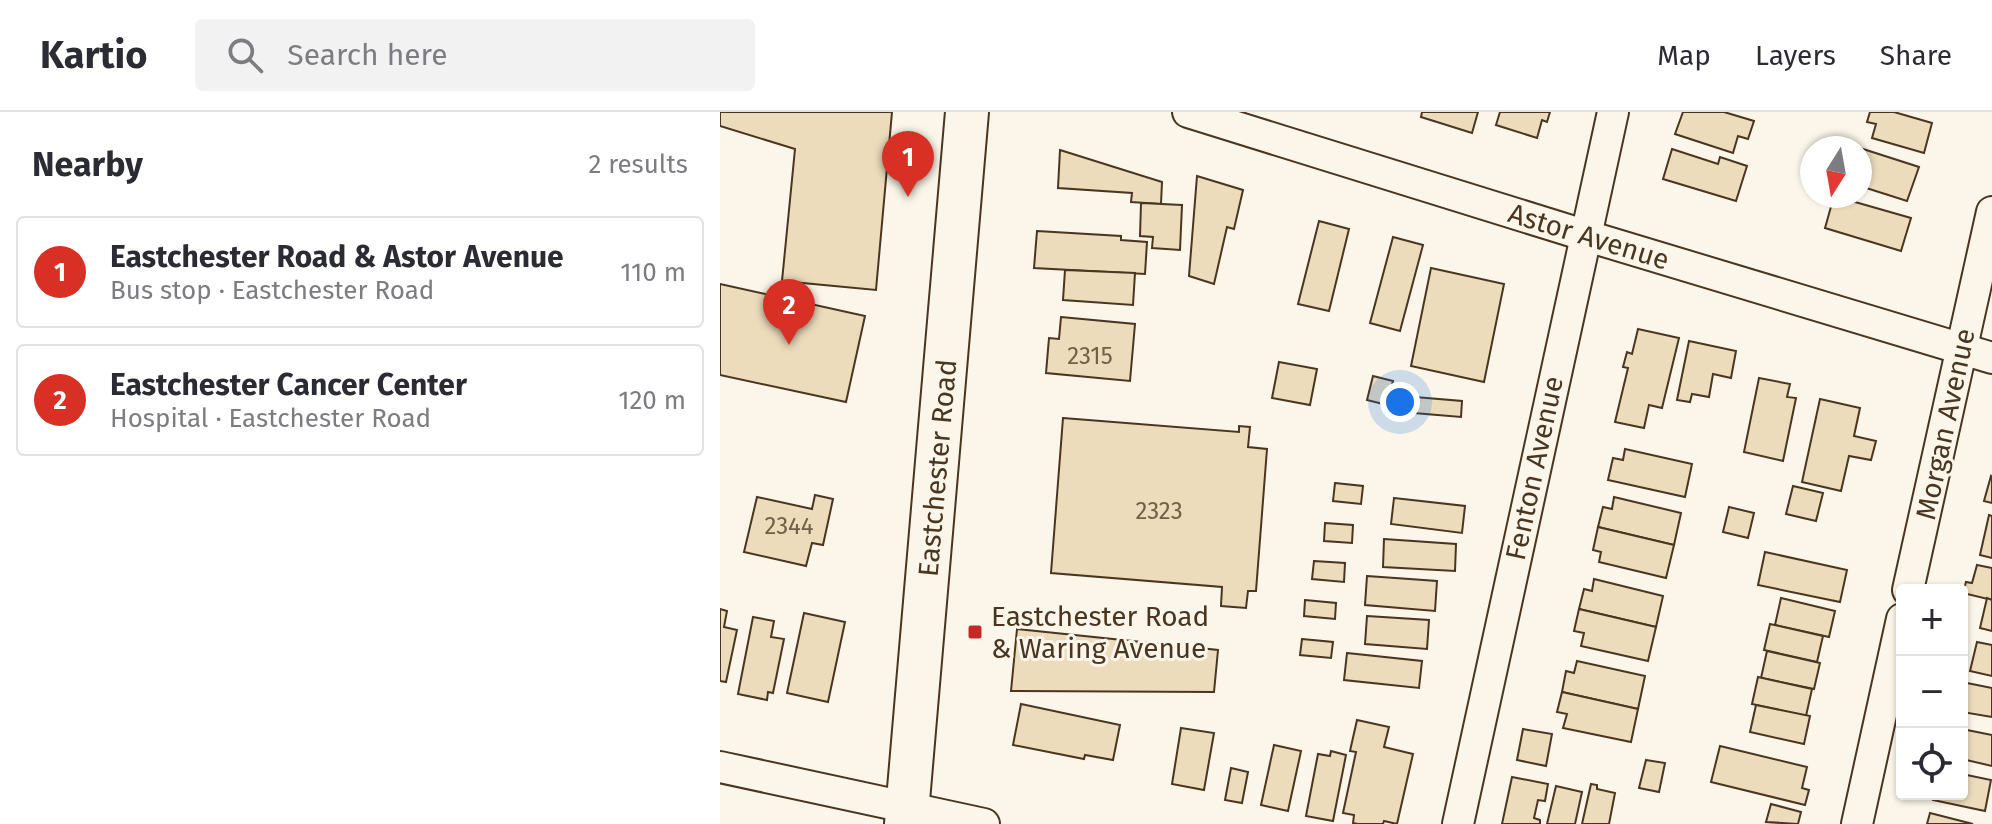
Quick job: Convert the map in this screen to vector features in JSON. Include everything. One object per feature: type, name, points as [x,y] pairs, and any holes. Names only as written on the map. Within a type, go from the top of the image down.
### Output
[{"type":"main road","name":"Eastchester Road","points":[[906,816],[967,112]]},
{"type":"street","name":"Astor Avenue","points":[[1188,112],[1992,358]]},
{"type":"street","name":"Fenton Avenue","points":[[1458,824],[1613,112]]},
{"type":"street","name":"Morgan Avenue","points":[[1909,584],[1992,212]]},
{"type":"street","points":[[1857,824],[1896,646]]},
{"type":"street","points":[[720,767],[906,816],[984,824]]},
{"type":"building","points":[[720,112],[892,112],[876,290],[782,281],[795,149],[720,126]]},
{"type":"building","points":[[1422,112],[1478,112],[1472,133],[1421,117]]},
{"type":"building","points":[[1500,112],[1550,112],[1547,122],[1542,120],[1537,138],[1496,125]]},
{"type":"building","points":[[1683,112],[1724,112],[1754,121],[1748,139],[1738,136],[1733,153],[1675,134]]},
{"type":"building","points":[[1870,112],[1894,112],[1932,123],[1924,153],[1872,138],[1876,124],[1867,122]]},
{"type":"building","points":[[1672,149],[1718,164],[1720,157],[1747,166],[1736,201],[1663,179]]},
{"type":"building","points":[[1060,150],[1162,182],[1161,204],[1131,202],[1132,193],[1058,188]]},
{"type":"building","points":[[1872,152],[1919,167],[1907,201],[1872,190]]},
{"type":"building","points":[[1197,176],[1243,190],[1234,229],[1227,227],[1214,284],[1189,276]]},
{"type":"building","points":[[1141,203],[1182,205],[1180,250],[1152,248],[1153,237],[1140,236]]},
{"type":"building","points":[[1872,207],[1911,218],[1901,251],[1825,228],[1831,208]]},
{"type":"building","points":[[1319,221],[1349,229],[1329,311],[1298,304]]},
{"type":"building","points":[[1037,231],[1121,236],[1121,240],[1147,242],[1145,274],[1034,268]]},
{"type":"building","points":[[1393,237],[1423,245],[1400,331],[1370,323]]},
{"type":"building","points":[[1431,268],[1504,284],[1484,382],[1411,366]]},
{"type":"building","points":[[1065,270],[1135,273],[1133,305],[1063,300]]},
{"type":"building","points":[[720,284],[865,316],[846,402],[720,375]]},
{"type":"building","points":[[1061,317],[1135,324],[1130,381],[1046,373],[1049,338],[1059,339]]},
{"type":"building","points":[[1638,329],[1679,338],[1662,408],[1649,405],[1644,428],[1615,422],[1628,368],[1623,367],[1627,352],[1632,354]]},
{"type":"building","points":[[1689,341],[1736,351],[1731,378],[1713,374],[1709,397],[1692,394],[1690,402],[1677,400]]},
{"type":"building","points":[[1279,362],[1317,369],[1310,405],[1272,398]]},
{"type":"building","points":[[1373,376],[1393,381],[1387,405],[1367,400]]},
{"type":"building","points":[[1759,378],[1790,384],[1787,397],[1796,398],[1783,461],[1744,452]]},
{"type":"building","points":[[1403,396],[1462,401],[1461,417],[1402,412]]},
{"type":"building","points":[[1820,399],[1860,408],[1854,436],[1876,441],[1871,460],[1849,456],[1841,491],[1802,482]]},
{"type":"building","points":[[1063,418],[1239,432],[1239,426],[1250,427],[1248,447],[1267,449],[1256,591],[1248,591],[1246,608],[1221,606],[1222,587],[1051,573]]},
{"type":"building","points":[[1625,449],[1692,464],[1685,497],[1608,480],[1613,458],[1623,460]]},
{"type":"building","points":[[1992,477],[1992,503],[1984,501]]},
{"type":"building","points":[[1335,483],[1363,486],[1361,504],[1333,501]]},
{"type":"building","points":[[1793,486],[1823,493],[1816,521],[1786,514]]},
{"type":"building","points":[[815,495],[833,499],[823,545],[812,543],[806,566],[744,552],[757,497],[812,509]]},
{"type":"building","points":[[1614,497],[1681,513],[1674,545],[1598,527],[1603,507],[1612,509]]},
{"type":"building","points":[[1394,498],[1465,506],[1462,533],[1391,524]]},
{"type":"building","points":[[1729,507],[1754,513],[1748,538],[1723,532]]},
{"type":"building","points":[[1989,515],[1992,516],[1992,558],[1980,555]]},
{"type":"building","points":[[1325,523],[1353,525],[1352,543],[1324,541]]},
{"type":"building","points":[[1598,527],[1674,545],[1666,578],[1599,562],[1601,552],[1593,550]]},
{"type":"building","points":[[1384,539],[1456,544],[1455,571],[1383,567]]},
{"type":"building","points":[[1765,552],[1847,570],[1840,602],[1758,585]]},
{"type":"building","points":[[1314,561],[1345,563],[1344,582],[1312,579]]},
{"type":"building","points":[[1977,565],[1992,568],[1992,600],[1968,594],[1966,582],[1972,583]]},
{"type":"building","points":[[1367,576],[1437,581],[1435,611],[1365,605]]},
{"type":"building","points":[[1594,579],[1663,596],[1656,627],[1579,609],[1584,589],[1592,591]]},
{"type":"building","points":[[1781,598],[1835,611],[1829,637],[1775,625]]},
{"type":"building","points":[[1987,598],[1992,600],[1992,631],[1980,628]]},
{"type":"building","points":[[1305,600],[1336,603],[1335,619],[1304,616]]},
{"type":"building","points":[[720,609],[727,611],[724,627],[737,630],[726,682],[720,681]]},
{"type":"building","points":[[1579,609],[1656,627],[1648,661],[1581,646],[1584,633],[1574,631]]},
{"type":"building","points":[[804,613],[845,622],[828,702],[787,693]]},
{"type":"building","points":[[1367,616],[1429,620],[1427,649],[1365,644]]},
{"type":"building","points":[[753,617],[774,621],[771,637],[784,639],[773,693],[768,692],[767,700],[738,694]]},
{"type":"building","points":[[1770,624],[1823,636],[1817,662],[1764,650]]},
{"type":"building","points":[[1017,629],[1218,650],[1214,692],[1011,691]]},
{"type":"building","points":[[1302,639],[1333,642],[1331,658],[1300,655]]},
{"type":"building","points":[[1977,642],[1992,645],[1992,676],[1970,671]]},
{"type":"building","points":[[1767,651],[1820,663],[1814,689],[1761,678]]},
{"type":"building","points":[[1347,653],[1422,661],[1419,688],[1344,680]]},
{"type":"building","points":[[1577,661],[1645,676],[1638,709],[1562,692],[1566,671],[1574,673]]},
{"type":"building","points":[[1758,677],[1812,689],[1806,716],[1752,704]]},
{"type":"building","points":[[1968,683],[1992,688],[1992,717],[1968,713]]},
{"type":"building","points":[[1562,692],[1638,709],[1631,742],[1563,728],[1567,714],[1557,712]]},
{"type":"building","points":[[1021,704],[1120,725],[1113,760],[1085,755],[1084,759],[1013,745]]},
{"type":"building","points":[[1756,705],[1810,716],[1804,744],[1750,732]]},
{"type":"building","points":[[1357,720],[1389,727],[1384,747],[1413,754],[1397,824],[1384,821],[1383,824],[1353,823],[1354,815],[1343,813],[1356,752],[1350,751]]},
{"type":"building","points":[[1181,728],[1214,733],[1204,790],[1172,784]]},
{"type":"building","points":[[1523,729],[1552,734],[1546,766],[1517,760]]},
{"type":"building","points":[[1968,730],[1992,735],[1992,766],[1968,760]]},
{"type":"building","points":[[1274,745],[1301,751],[1288,811],[1261,805]]},
{"type":"building","points":[[1720,746],[1807,767],[1802,788],[1809,790],[1805,805],[1711,782]]},
{"type":"building","points":[[1331,751],[1346,755],[1333,821],[1306,816],[1318,754],[1330,756]]},
{"type":"building","points":[[1646,760],[1665,763],[1659,792],[1639,788]]},
{"type":"building","points":[[1231,768],[1248,772],[1242,803],[1225,800]]},
{"type":"building","points":[[1968,775],[1991,780],[1985,811],[1933,800],[1968,800]]},
{"type":"building","points":[[1512,777],[1548,784],[1545,801],[1538,800],[1534,818],[1540,820],[1540,824],[1502,824]]},
{"type":"building","points":[[1591,784],[1597,785],[1597,789],[1615,793],[1609,824],[1582,824]]},
{"type":"building","points":[[1556,786],[1582,792],[1575,824],[1547,824]]},
{"type":"building","points":[[1771,804],[1801,812],[1798,824],[1766,822]]},
{"type":"building","points":[[1930,813],[1973,824],[1927,824]]},
{"type":"place","name":"Eastchester Road & Astor Avenue","points":[[908,197]]},
{"type":"place","name":"Eastchester Cancer Center","points":[[789,345]]},
{"type":"place","name":"Eastchester Road & Waring Avenue","points":[[975,632]]}]
